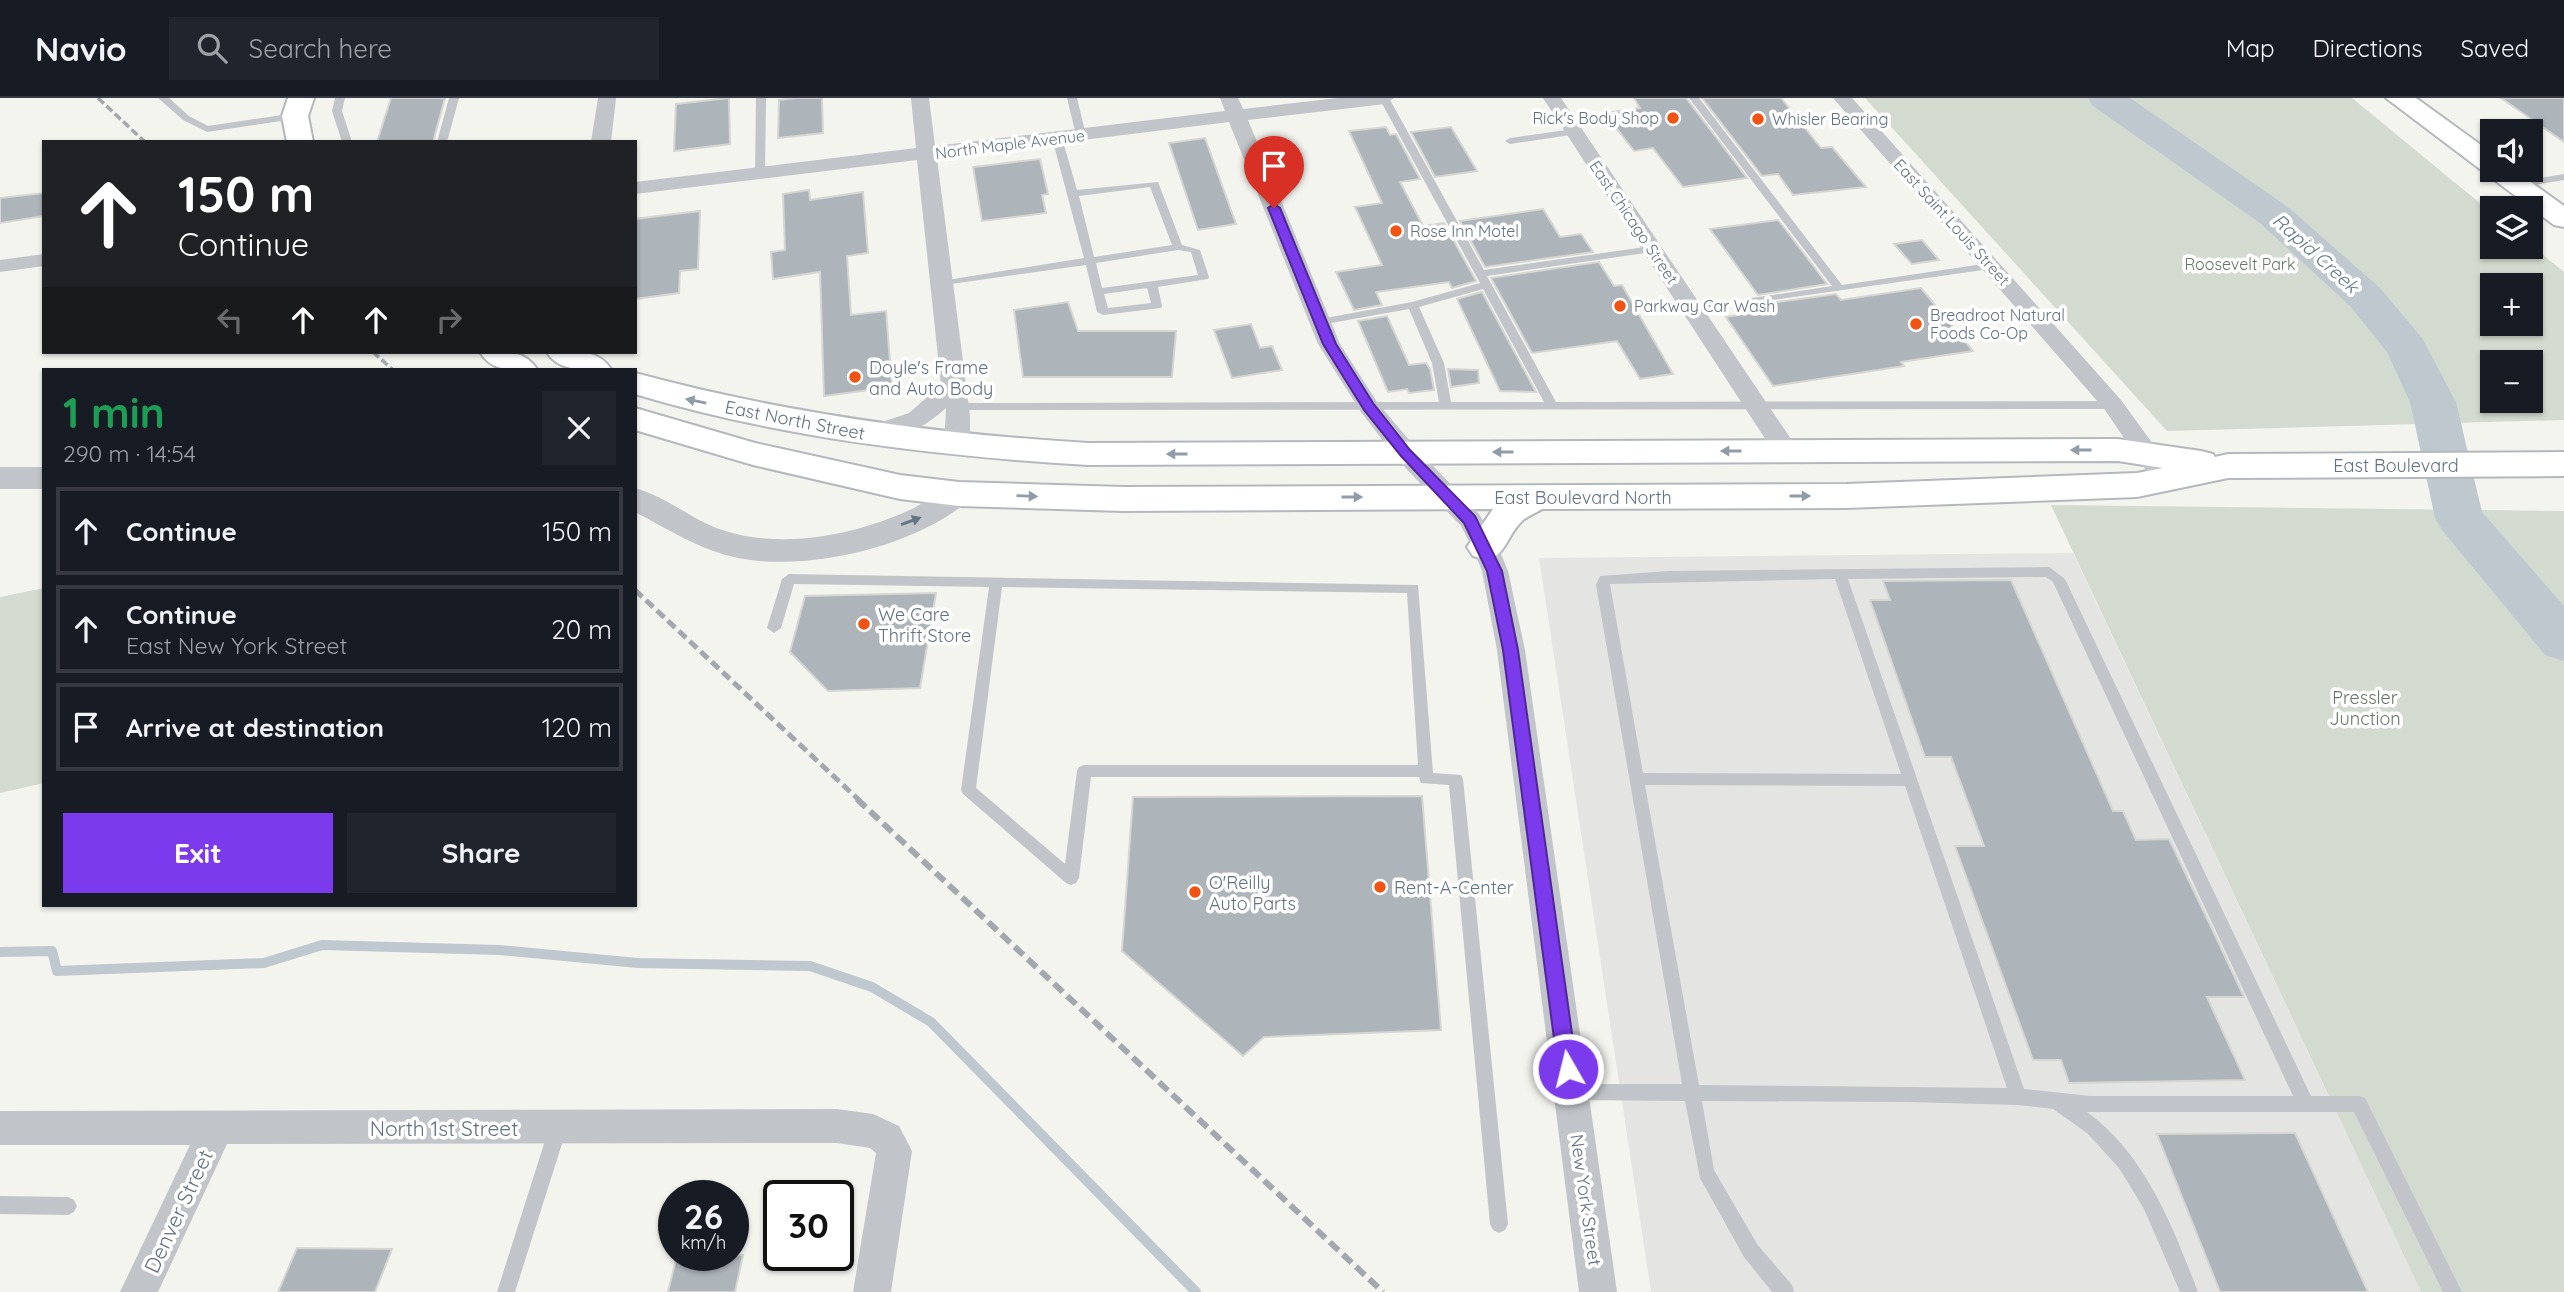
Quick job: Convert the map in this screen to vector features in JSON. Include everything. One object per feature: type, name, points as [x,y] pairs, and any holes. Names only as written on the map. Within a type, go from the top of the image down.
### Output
[{"type":"main road","points":[[2399,98],[2480,157]]},
{"type":"main road","points":[[2514,182],[2564,219]]},
{"type":"main road","points":[[498,354],[519,368]]},
{"type":"main road","points":[[566,354],[593,368]]},
{"type":"main road","name":"East North Street","points":[[637,384],[683,398],[872,434],[956,446]]},
{"type":"main road","points":[[639,420],[902,460],[933,457],[956,446],[1088,454],[2118,450],[2157,466]]},
{"type":"main road","points":[[639,420],[754,454],[900,487],[928,470],[953,468],[1192,479],[1319,453]]},
{"type":"main road","points":[[1450,498],[1464,481],[1477,476],[1769,475],[1924,450]]},
{"type":"main road","points":[[1215,498],[1321,474],[1388,474],[1400,471],[1405,463],[1406,453]]},
{"type":"main road","name":"East Boulevard","points":[[2157,466],[2564,464]]},
{"type":"main road","name":"East Boulevard North","points":[[900,487],[959,494],[1123,499],[1917,493],[2137,485],[2157,466]]},
{"type":"main road","points":[[1485,547],[1510,512],[1536,497]]},
{"type":"street","points":[[601,140],[607,98]]},
{"type":"street","points":[[920,98],[960,428],[956,446]]},
{"type":"street","name":"North Maple Avenue","points":[[637,188],[1081,135],[1233,107],[1385,98]]},
{"type":"street","name":"East Chicago Street","points":[[1552,98],[1786,451]]},
{"type":"street","name":"East Saint Louis Street","points":[[1842,98],[2113,405],[2157,466]]},
{"type":"street","name":"New York Street","points":[[1233,107],[1329,344],[1369,407],[1406,453],[1470,520],[1495,571],[1510,650],[1598,1292]]},
{"type":"street","points":[[0,266],[42,260]]},
{"type":"street","points":[[872,434],[918,420],[956,397]]},
{"type":"street","points":[[0,478],[42,478]]},
{"type":"street","points":[[859,539],[900,487]]},
{"type":"street","points":[[637,500],[696,532],[739,545],[797,549],[859,539],[920,517],[959,494]]},
{"type":"street","name":"North 1st Street","points":[[3,1133],[216,1129],[837,1126],[873,1131],[887,1138],[894,1152],[872,1292]]},
{"type":"street","name":"Denver Street","points":[[139,1292],[216,1129]]},
{"type":"lane","points":[[163,98],[201,128],[299,119]]},
{"type":"lane","points":[[340,98],[337,111],[347,140]]},
{"type":"lane","points":[[443,140],[454,98]]},
{"type":"lane","points":[[760,174],[761,98]]},
{"type":"lane","points":[[1072,98],[1081,135]]},
{"type":"lane","points":[[1385,98],[1553,407]]},
{"type":"lane","points":[[1694,98],[1839,288]]},
{"type":"lane","points":[[1510,141],[1574,132]]},
{"type":"lane","points":[[1057,138],[1103,312],[1157,306],[1152,285]]},
{"type":"lane","points":[[2543,177],[2564,177]]},
{"type":"lane","points":[[1073,194],[1154,184],[1178,247]]},
{"type":"lane","points":[[941,284],[1178,247],[1195,250],[1204,277],[1098,292]]},
{"type":"lane","points":[[1480,274],[1652,249]]},
{"type":"lane","points":[[1693,310],[1990,266]]},
{"type":"lane","points":[[1320,322],[1413,305],[1486,285]]},
{"type":"lane","points":[[1413,305],[1438,363],[1446,407]]},
{"type":"lane","points":[[956,397],[1369,407],[2113,405]]},
{"type":"lane","points":[[1785,1292],[1765,1272],[1706,1172],[1602,585],[1605,579],[2038,570],[2049,572],[2058,579],[2306,1104]]},
{"type":"lane","points":[[1840,574],[2018,1097]]},
{"type":"lane","points":[[774,628],[789,579],[1413,588],[1426,779],[1456,779],[1499,1224]]},
{"type":"lane","points":[[996,582],[968,790],[1071,878],[1084,771],[1425,771]]},
{"type":"lane","points":[[1637,779],[1910,780]]},
{"type":"lane","points":[[1571,1092],[2018,1097],[2090,1104],[2359,1104],[2453,1292]]},
{"type":"lane","points":[[2057,1101],[2094,1128],[2136,1176],[2170,1242],[2189,1292]]},
{"type":"lane","points":[[506,1292],[558,1128]]},
{"type":"lane","points":[[0,1205],[68,1206]]},
{"type":"shaded area","points":[[2073,553],[2421,1292],[1651,1292],[1539,558]]},
{"type":"green space","name":"Roosevelt Park","points":[[1865,98],[2352,98],[2480,203],[2480,259],[2543,259],[2543,255],[2564,272],[2564,420],[2167,431]]},
{"type":"green space","name":"Pressler Junction","points":[[2051,505],[2564,511],[2564,1292],[2421,1292]]},
{"type":"green space","points":[[42,588],[42,783],[0,793],[0,597]]},
{"type":"building","points":[[391,98],[445,98],[434,140],[378,140]]},
{"type":"building","points":[[729,98],[730,144],[674,151],[676,104]]},
{"type":"building","points":[[822,98],[823,133],[778,138],[779,100]]},
{"type":"building","points":[[1634,98],[1686,98],[1747,178],[1683,187],[1653,148],[1634,151],[1605,113],[1640,108]]},
{"type":"building","points":[[1702,98],[1781,98],[1821,148],[1832,147],[1866,187],[1793,195],[1778,174],[1762,176]]},
{"type":"building","points":[[2501,98],[2564,98],[2564,142],[2543,127],[2543,119],[2531,119]]},
{"type":"building","points":[[1386,127],[1390,135],[1396,134],[1420,179],[1400,182],[1423,226],[1444,223],[1476,281],[1452,288],[1449,282],[1376,292],[1382,305],[1354,310],[1336,272],[1382,265],[1355,207],[1382,203],[1349,131]]},
{"type":"building","points":[[1451,127],[1477,171],[1435,177],[1411,132]]},
{"type":"building","points":[[1205,138],[1236,224],[1198,230],[1169,143]]},
{"type":"building","points":[[1040,159],[1048,194],[1042,195],[1046,213],[982,221],[973,167]]},
{"type":"building","points":[[809,190],[810,200],[863,192],[868,253],[847,256],[851,315],[886,311],[892,387],[824,396],[820,272],[773,279],[771,252],[785,250],[783,194]]},
{"type":"building","points":[[42,193],[42,216],[0,223],[0,198]]},
{"type":"building","points":[[1543,209],[1560,237],[1581,234],[1593,252],[1485,267],[1460,221]]},
{"type":"building","points":[[700,211],[698,269],[680,271],[679,293],[637,299],[637,219]]},
{"type":"building","points":[[1778,220],[1827,284],[1758,295],[1710,229]]},
{"type":"building","points":[[1922,240],[1939,260],[1912,264],[1894,244]]},
{"type":"building","points":[[1599,262],[1614,286],[1622,285],[1673,374],[1640,379],[1617,341],[1532,353],[1491,278]]},
{"type":"building","points":[[1921,288],[1973,351],[1901,362],[1904,366],[1773,386],[1726,317],[1769,310],[1764,304],[1836,294],[1841,300]]},
{"type":"building","points":[[1482,292],[1536,392],[1500,391],[1457,299]]},
{"type":"building","points":[[1068,302],[1078,331],[1176,331],[1172,377],[1023,377],[1014,310]]},
{"type":"building","points":[[1387,316],[1409,365],[1426,363],[1430,369],[1434,390],[1409,393],[1407,389],[1388,392],[1358,321]]},
{"type":"building","points":[[1251,324],[1260,348],[1272,346],[1282,370],[1232,378],[1214,330]]},
{"type":"building","points":[[1448,369],[1478,370],[1479,383],[1451,387]]},
{"type":"building","points":[[2011,580],[2113,811],[2123,811],[2136,840],[2169,839],[2244,997],[2207,997],[2245,1080],[2069,1083],[2061,1060],[2033,1060],[1955,846],[1984,846],[1951,757],[1925,757],[1870,600],[1890,600],[1883,581]]},
{"type":"building","name":"We Care Thrift Store","points":[[936,593],[920,688],[828,691],[790,652],[805,596]]},
{"type":"building","points":[[1422,796],[1441,1030],[1264,1037],[1243,1056],[1122,951],[1133,797]]},
{"type":"building","points":[[2295,1133],[2368,1292],[2220,1292],[2157,1134]]},
{"type":"building","points":[[297,1248],[392,1249],[375,1292],[278,1292]]},
{"type":"building","points":[[673,1271],[740,1271],[735,1292],[668,1292]]},
{"type":"waterway","name":"Rapid Creek","points":[[2106,98],[2274,215],[2365,297],[2407,348],[2433,402],[2459,518],[2564,641]]},
{"type":"waterway","points":[[0,952],[52,951],[57,971],[264,963],[322,945],[500,950],[638,963],[810,966],[872,987],[931,1022],[1196,1292]]},
{"type":"railway","points":[[98,98],[143,140]]},
{"type":"railway","points":[[375,354],[391,368]]},
{"type":"railway","points":[[637,592],[859,800]]},
{"type":"railway","points":[[857,799],[1383,1292]]},
{"type":"place","name":"Rick's Body Shop","points":[[1673,118]]},
{"type":"place","name":"Whisler Bearing","points":[[1758,119]]},
{"type":"place","name":"Rose Inn Motel","points":[[1396,231]]},
{"type":"place","name":"Parkway Car Wash","points":[[1620,306]]},
{"type":"place","name":"Breadroot Natural Foods Co-Op","points":[[1916,324]]},
{"type":"place","name":"Doyle's Frame and Auto Body","points":[[855,377]]},
{"type":"place","name":"We Care Thrift Store","points":[[864,624]]},
{"type":"place","name":"Rent-A-Center","points":[[1380,887]]},
{"type":"place","name":"O'Reilly Auto Parts","points":[[1195,892]]},
{"type":"route","points":[[1274,208],[1329,344],[1369,407],[1406,453],[1470,520],[1495,571],[1510,650],[1568,1069]]}]
